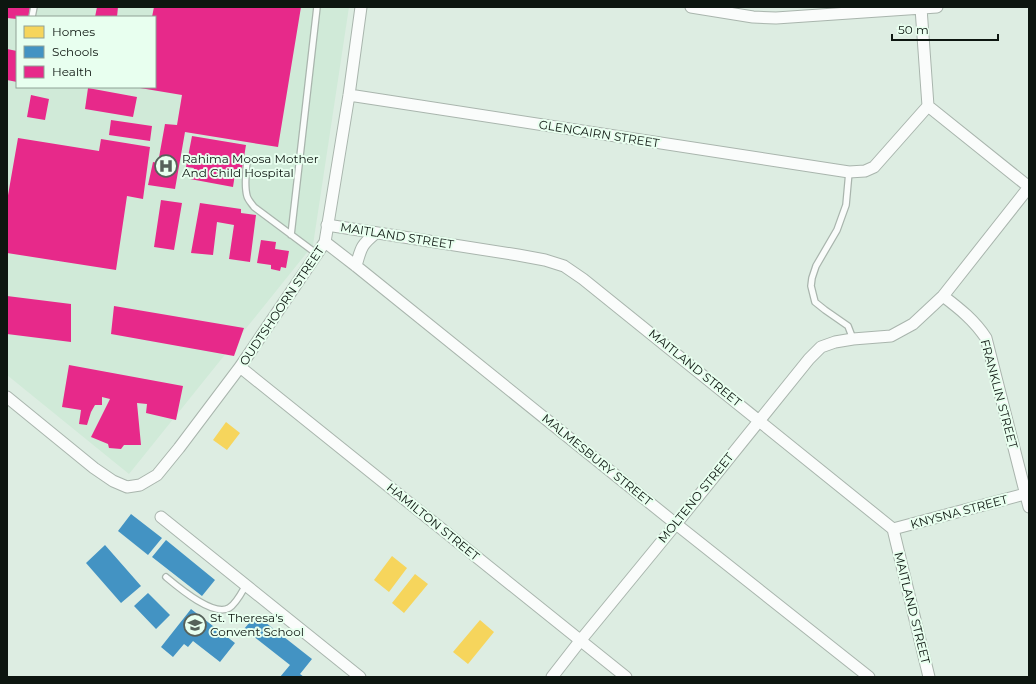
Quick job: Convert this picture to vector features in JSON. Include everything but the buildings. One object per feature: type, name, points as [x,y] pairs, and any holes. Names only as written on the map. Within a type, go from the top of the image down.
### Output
[{"type":"street","name":"OUDTSHOORN STREET","points":[[7,397],[94,468],[113,481],[127,486],[140,485],[157,475],[240,367],[325,242],[349,95],[361,7]]},
{"type":"street","points":[[691,7],[753,12],[776,18],[937,7]]},
{"type":"street","points":[[921,8],[928,106],[1029,187]]},
{"type":"street","name":"GLENCAIRN STREET","points":[[349,95],[849,172],[865,171],[874,167],[928,106]]},
{"type":"street","name":"MOLTENO STREET","points":[[552,677],[809,359],[821,347],[835,342],[892,336],[913,324],[943,296],[1029,187]]},
{"type":"street","name":"MAITLAND STREET","points":[[327,225],[518,254],[564,266],[583,279],[893,529],[929,677]]},
{"type":"street","points":[[356,266],[363,245],[376,232]]},
{"type":"street","name":"MALMESBURY STREET","points":[[325,242],[869,677]]},
{"type":"street","name":"FRANKLIN STREET","points":[[943,296],[965,313],[978,326],[986,338],[1029,507]]},
{"type":"street","name":"HAMILTON STREET","points":[[240,367],[626,677]]},
{"type":"street","name":"KNYSNA STREET","points":[[893,529],[1026,494]]},
{"type":"street","points":[[161,517],[360,677]]},
{"type":"lane","points":[[291,235],[317,7]]},
{"type":"lane","points":[[247,161],[247,197],[254,207],[317,254]]},
{"type":"lane","points":[[849,172],[846,205],[837,230],[816,266],[811,286],[815,302],[848,326],[853,339]]},
{"type":"lane","points":[[166,577],[201,603],[223,610],[230,608],[246,586]]},
{"type":"shaded area","name":"Rahima Moosa Mother And Child Hospital","points":[[7,7],[349,7],[313,245],[129,474],[7,375]]},
{"type":"place","name":"Rahima Moosa Mother And Child Hospital","points":[[166,166]]},
{"type":"place","name":"St. Theresa's Convent School","points":[[195,625]]}]
